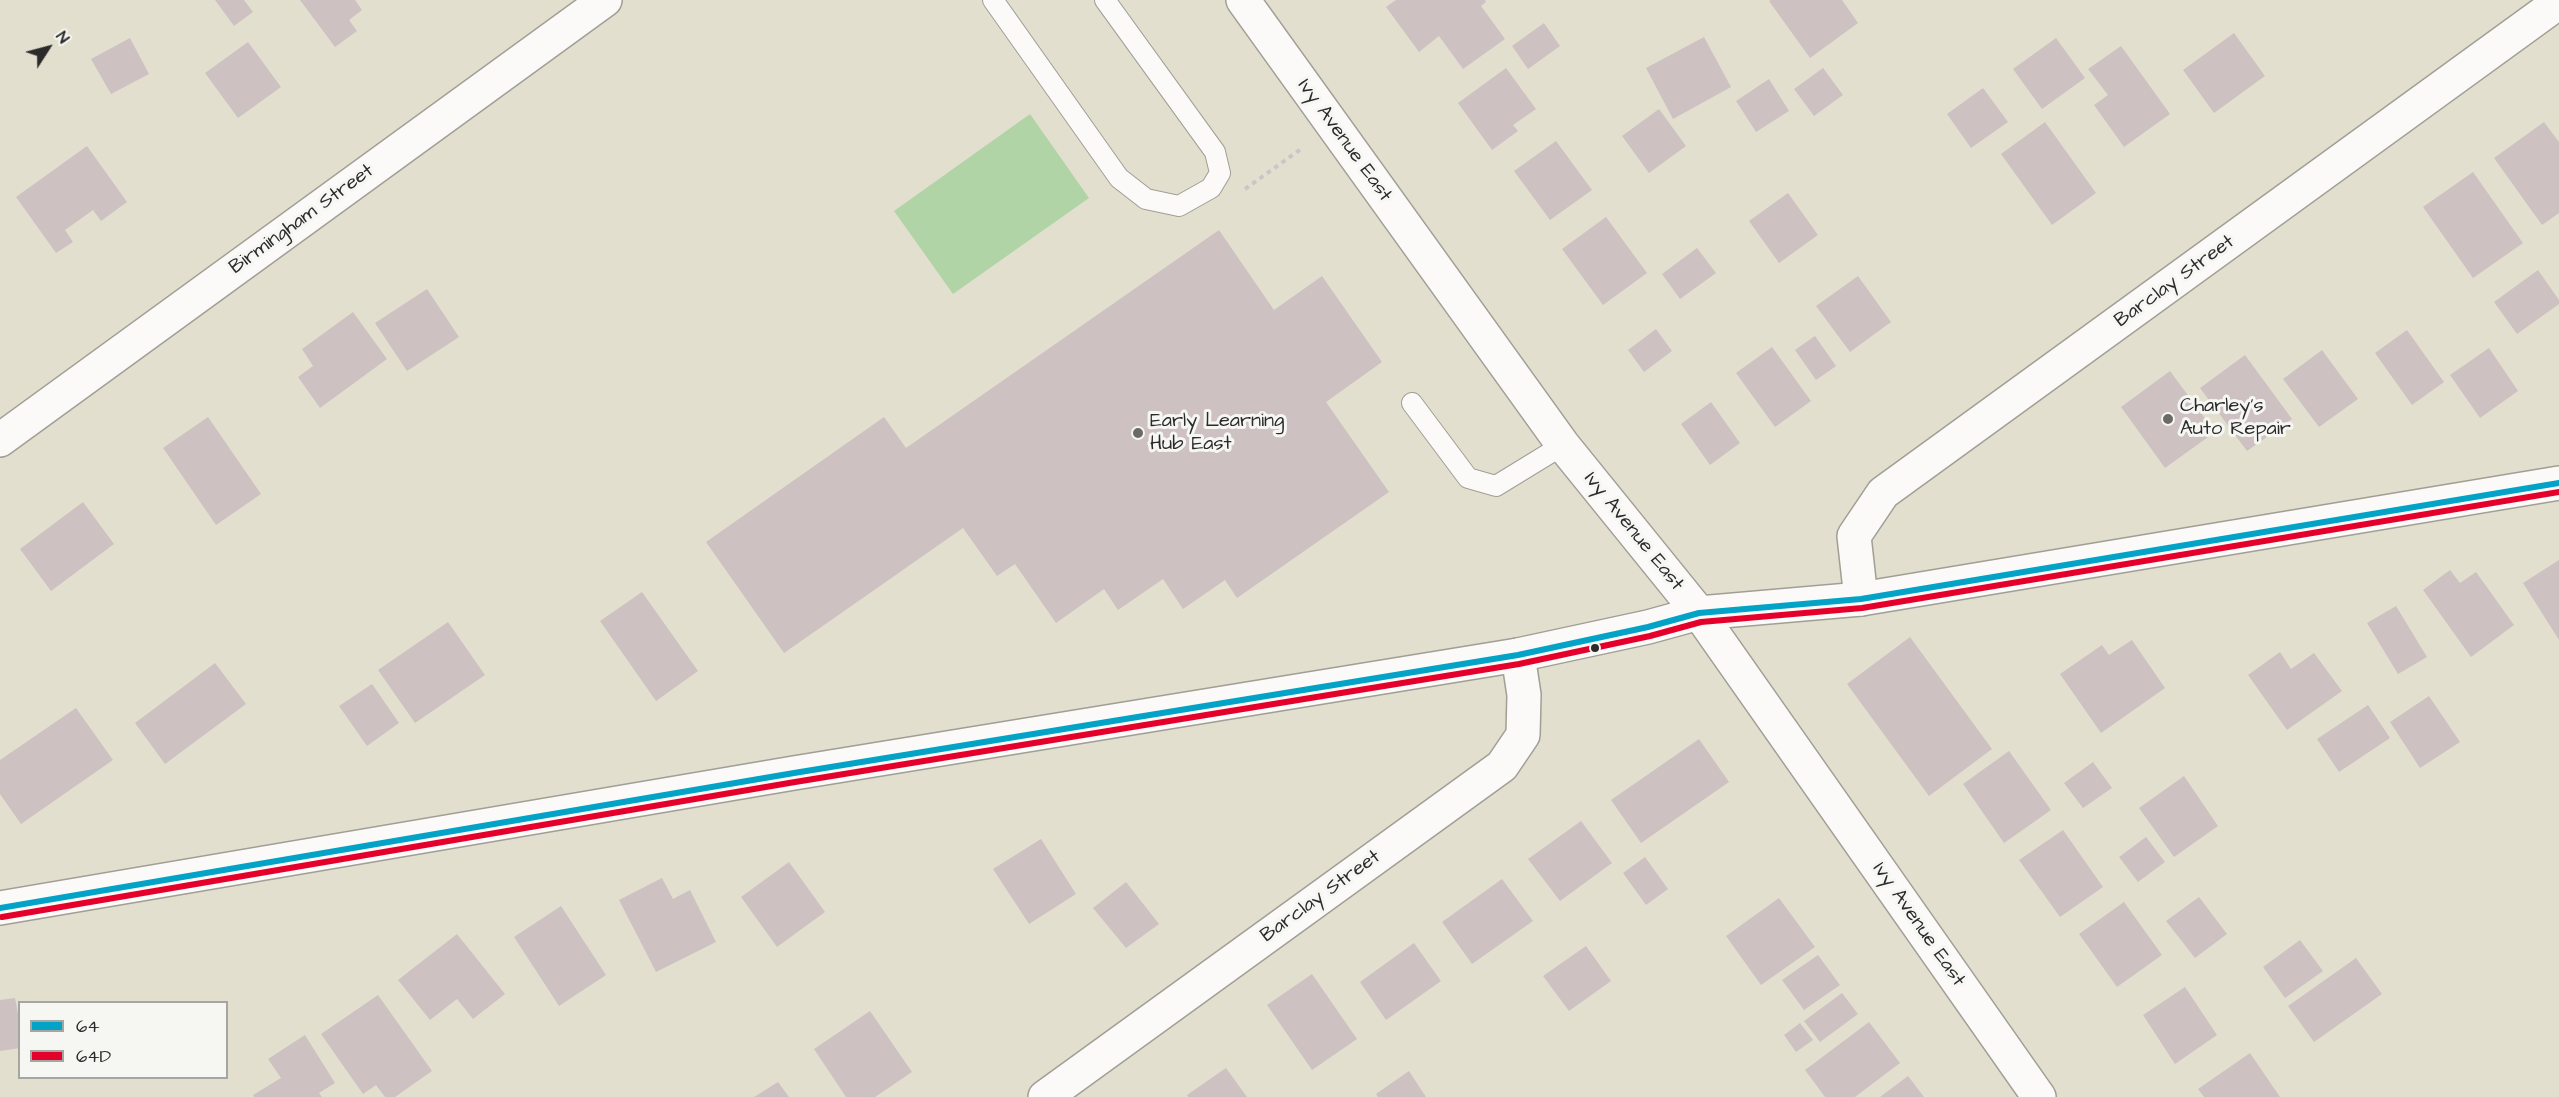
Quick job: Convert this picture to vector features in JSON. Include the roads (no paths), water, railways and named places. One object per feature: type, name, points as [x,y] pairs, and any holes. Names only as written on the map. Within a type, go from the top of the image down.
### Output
[{"type":"street","name":"Birmingham Street","points":[[0,440],[605,0]]},
{"type":"street","name":"Ivy Avenue East","points":[[1243,0],[1563,445],[1699,614],[2039,1097]]},
{"type":"street","name":"Barclay Street","points":[[1861,599],[1854,536],[1883,493],[2559,2]]},
{"type":"street","points":[[0,908],[817,770],[1518,655],[1699,614],[1861,599],[2559,483]]},
{"type":"street","name":"Barclay Street","points":[[1045,1097],[1503,765],[1523,735],[1524,697],[1518,655]]},
{"type":"lane","points":[[993,0],[1119,178],[1146,199],[1179,206],[1211,188],[1220,172],[1215,153],[1105,0]]},
{"type":"lane","points":[[1412,403],[1468,478],[1496,486],[1563,445]]},
{"type":"place","name":"Charley's Auto Repair","points":[[2168,419]]},
{"type":"place","name":"Early Learning Hub East","points":[[1138,433]]}]
